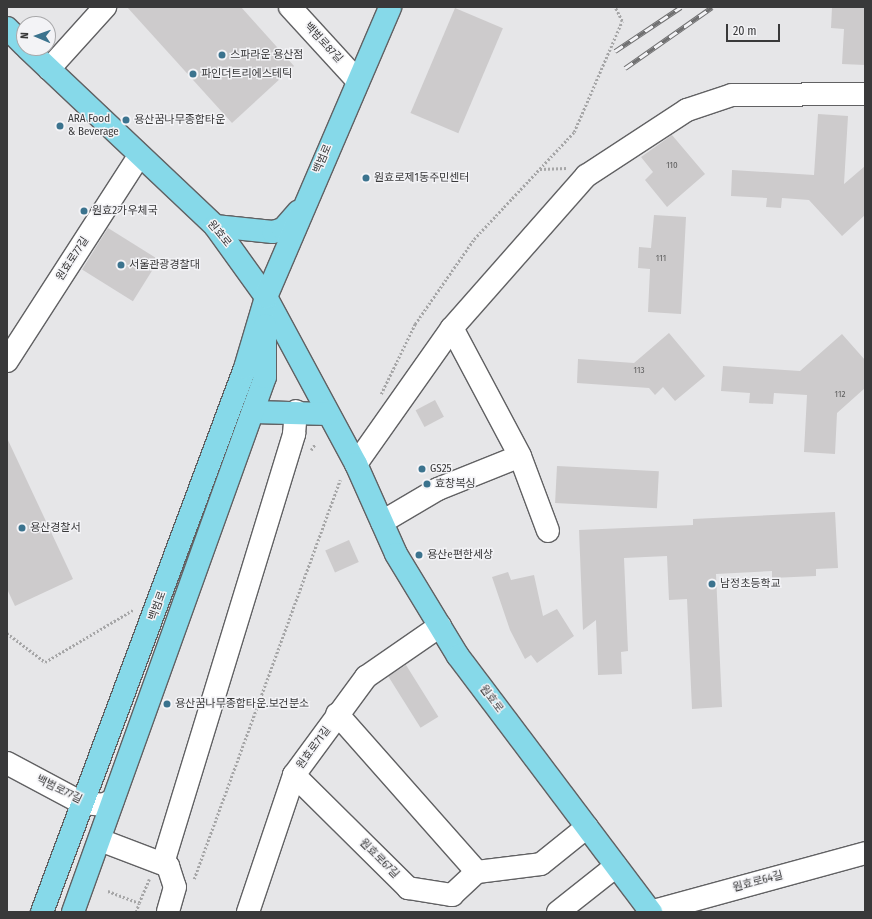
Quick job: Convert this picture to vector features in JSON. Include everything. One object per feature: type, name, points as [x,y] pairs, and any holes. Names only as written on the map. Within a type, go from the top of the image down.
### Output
[{"type":"main road","points":[[387,11],[400,7]]},
{"type":"main road","name":"백범로","points":[[42,912],[225,422],[266,297],[356,79],[387,11]]},
{"type":"main road","points":[[7,28],[16,37]]},
{"type":"main road","name":"원효로","points":[[35,56],[139,156],[215,226],[266,297],[356,464],[396,554],[458,656],[651,912]]},
{"type":"main road","points":[[215,226],[273,232],[283,229],[304,205]]},
{"type":"main road","name":"백범로","points":[[73,912],[265,377],[266,297]]},
{"type":"main road","points":[[225,422],[237,414],[244,416],[250,422],[296,411],[328,414]]},
{"type":"main road","points":[[82,803],[92,840],[88,872]]},
{"type":"street","points":[[49,69],[105,7]]},
{"type":"street","name":"백범로87길","points":[[290,7],[356,79]]},
{"type":"street","points":[[356,464],[452,328],[586,176],[687,110],[732,95],[865,94]]},
{"type":"street","name":"원효로77길","points":[[8,356],[139,156]]},
{"type":"street","points":[[452,328],[520,456],[548,531]]},
{"type":"street","points":[[157,867],[294,434],[296,411]]},
{"type":"street","points":[[382,522],[438,489],[520,456]]},
{"type":"street","name":"원효로71길","points":[[248,912],[294,776],[337,714],[366,677],[440,626]]},
{"type":"street","points":[[337,714],[477,872],[541,864],[587,827]]},
{"type":"street","name":"백범로77길","points":[[7,763],[82,803],[98,806],[113,800]]},
{"type":"street","name":"원효로67길","points":[[294,776],[408,888],[452,894],[477,872]]},
{"type":"street","points":[[100,840],[157,867],[174,879],[171,904]]},
{"type":"street","name":"원효로64길","points":[[651,912],[865,853]]},
{"type":"street","points":[[558,912],[616,866]]},
{"type":"path","points":[[380,402],[382,388],[415,324],[474,239],[574,132],[622,21],[615,7]]},
{"type":"path","points":[[171,904],[188,894],[340,480]]},
{"type":"path","name":"백범로","points":[[7,633],[45,662],[137,608]]},
{"type":"path","points":[[136,912],[157,867]]},
{"type":"path","points":[[108,891],[139,903]]},
{"type":"building","points":[[127,7],[241,7],[294,66],[232,123]]},
{"type":"building","points":[[832,7],[865,7],[865,65],[842,64],[844,29],[831,28]]},
{"type":"building","points":[[455,8],[503,28],[458,133],[410,113]]},
{"type":"building","points":[[818,114],[848,116],[844,184],[865,166],[865,215],[842,236],[809,200],[782,198],[781,208],[766,207],[767,198],[731,196],[732,170],[814,175]]},
{"type":"building","points":[[672,135],[705,174],[667,207],[645,180],[653,172],[641,157]]},
{"type":"building","points":[[654,215],[686,217],[681,314],[648,312],[650,269],[638,268],[639,247],[651,248]]},
{"type":"building","name":"서울관광경찰대","points":[[108,228],[159,260],[133,301],[82,270]]},
{"type":"building","points":[[669,333],[705,376],[675,401],[663,387],[655,395],[649,388],[577,383],[578,359],[634,363]]},
{"type":"building","points":[[842,334],[865,360],[865,388],[837,413],[835,454],[804,452],[807,395],[774,393],[773,404],[749,403],[750,393],[721,391],[723,366],[800,371]]},
{"type":"building","points":[[435,400],[444,417],[424,427],[416,410]]},
{"type":"building","points":[[7,438],[73,579],[15,606],[7,589]]},
{"type":"building","points":[[557,466],[659,471],[657,508],[555,503]]},
{"type":"building","points":[[835,512],[838,568],[816,569],[816,576],[772,578],[772,571],[716,574],[722,707],[692,709],[687,599],[669,600],[667,556],[624,558],[628,651],[621,652],[622,674],[598,675],[596,620],[583,630],[579,530],[693,525],[693,519]]},
{"type":"building","points":[[349,540],[359,562],[335,573],[325,551]]},
{"type":"building","points":[[508,572],[511,580],[534,575],[543,616],[557,609],[574,636],[537,663],[531,655],[525,659],[510,630],[492,577]]},
{"type":"building","points":[[406,665],[438,717],[421,728],[388,676]]},
{"type":"railway","points":[[615,51],[681,7]]},
{"type":"railway","points":[[625,68],[712,7]]},
{"type":"place","name":"스파라운 용산점","points":[[222,55]]},
{"type":"place","name":"파인더트리에스테틱","points":[[193,74]]},
{"type":"place","name":"용산꿈나무종합타운","points":[[126,120]]},
{"type":"place","name":"ARA Food & Beverage","points":[[60,126]]},
{"type":"place","name":"원효로제1동주민센터","points":[[366,178]]},
{"type":"place","name":"원효2가우체국","points":[[84,211]]},
{"type":"place","name":"서울관광경찰대","points":[[121,265]]},
{"type":"place","name":"GS25","points":[[422,469]]},
{"type":"place","name":"효창복싱","points":[[427,484]]},
{"type":"place","name":"용산경찰서","points":[[22,528]]},
{"type":"place","name":"용산e편한세상","points":[[419,555]]},
{"type":"place","name":"남정초등학교","points":[[712,584]]},
{"type":"place","name":"용산꿈나무종합타운.보건분소","points":[[167,704]]}]
